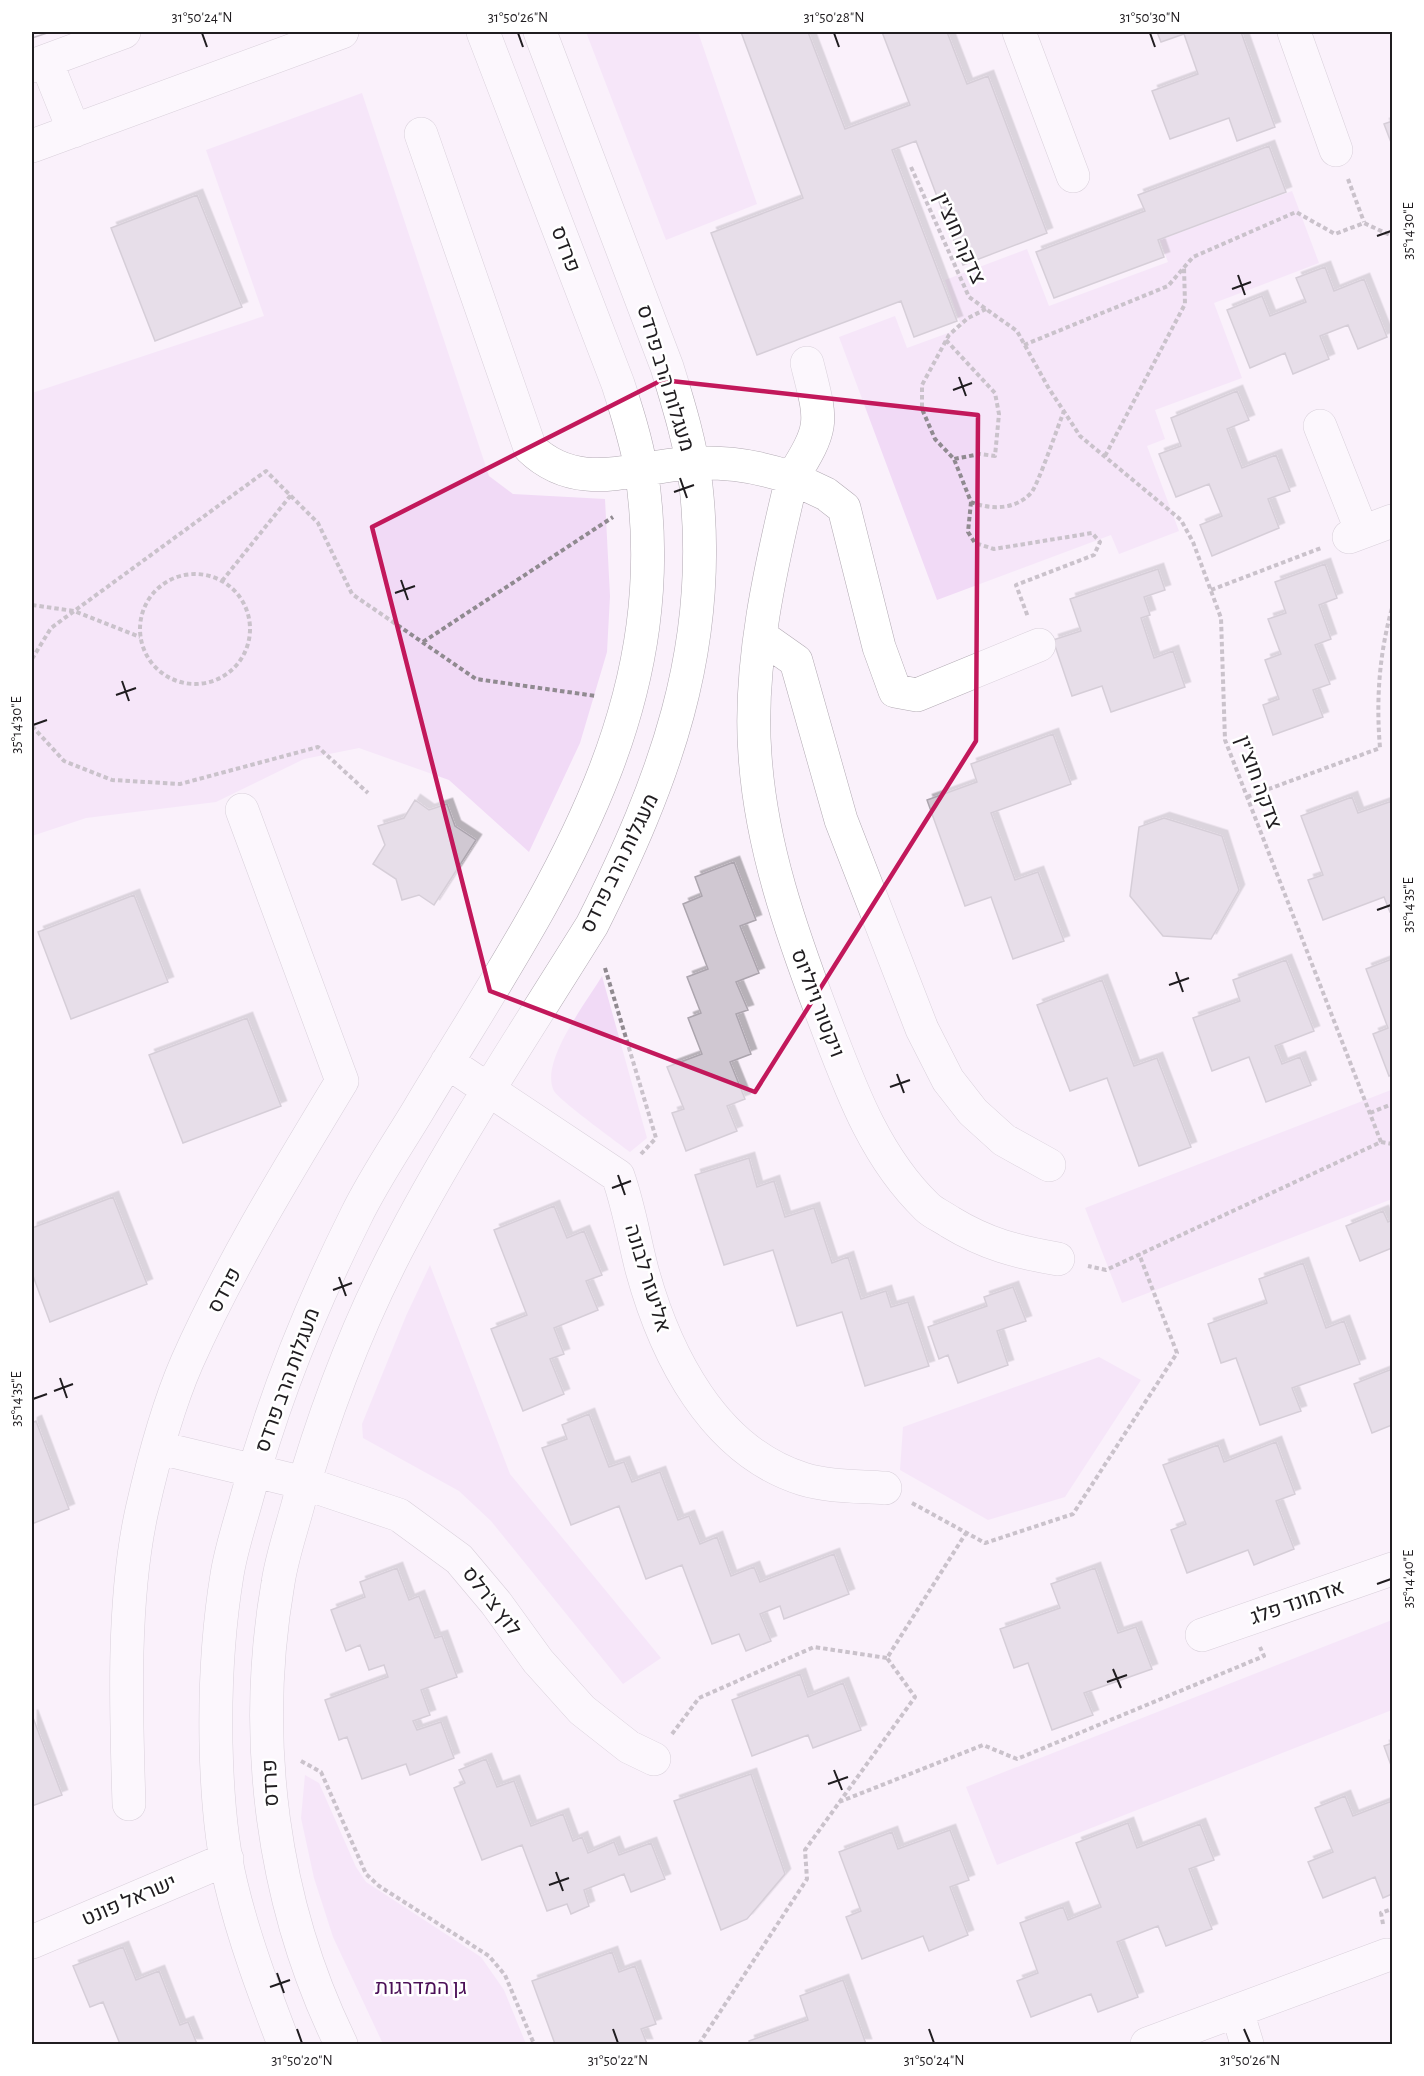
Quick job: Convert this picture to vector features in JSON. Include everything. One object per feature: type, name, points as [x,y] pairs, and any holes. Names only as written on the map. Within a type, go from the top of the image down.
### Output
[{"type":"street","points":[[74,131],[39,63],[124,32]]},
{"type":"street","points":[[32,146],[342,32]]},
{"type":"street","name":"פרדס","points":[[483,32],[618,384],[642,483]]},
{"type":"street","name":"מעגלות הרב פרדס","points":[[490,1090],[592,925],[656,786],[678,714],[696,634],[700,560],[692,464],[683,418],[667,367],[540,32]]},
{"type":"street","points":[[1019,32],[1073,176]]},
{"type":"street","points":[[1294,32],[1336,150]]},
{"type":"street","points":[[421,134],[530,448],[546,463],[581,474],[610,476],[642,483],[692,464],[737,464],[771,470],[826,494],[844,508],[879,647],[895,691],[917,695],[1039,645]]},
{"type":"street","name":"ויקטור ויוליוס","points":[[807,363],[820,413],[815,441],[792,478],[777,538],[762,636],[754,713],[755,755],[765,832],[790,929],[856,1103],[891,1166],[929,1209],[972,1235],[1014,1252],[1058,1259]]},
{"type":"street","points":[[1320,426],[1355,535],[1392,520]]},
{"type":"street","name":"מעגלות הרב פרדס","points":[[254,1470],[278,1393],[312,1310],[357,1213],[546,899],[606,767],[629,701],[643,632],[648,566],[642,483]]},
{"type":"street","points":[[762,636],[796,662],[841,820],[922,1029],[948,1080],[973,1112],[1004,1140],[1049,1165]]},
{"type":"street","name":"פרדס","points":[[129,1803],[126,1724],[134,1570],[142,1511],[160,1448],[187,1363],[211,1314],[294,1160],[342,1081],[242,810]]},
{"type":"street","points":[[447,1062],[618,1176]]},
{"type":"street","name":"פרדס","points":[[341,2044],[313,1976],[281,1870],[270,1800],[268,1743],[270,1653],[278,1582],[304,1484],[327,1411],[360,1331],[403,1237],[490,1090]]},
{"type":"street","name":"אליעזר לבונה","points":[[618,1176],[659,1323],[680,1368],[704,1406],[734,1439],[770,1465],[804,1479],[885,1488]]},
{"type":"street","name":"לוץ צ'רלס","points":[[160,1448],[304,1484],[399,1515],[459,1559],[496,1603],[538,1661],[582,1710],[629,1747],[654,1759]]},
{"type":"street","points":[[254,1470],[227,1573],[218,1649],[216,1699],[218,1805],[226,1859],[245,1936],[284,2044]]},
{"type":"street","name":"אדמונד פלג","points":[[1202,1635],[1392,1569]]},
{"type":"street","name":"ישראל פונט","points":[[32,1942],[226,1859]]},
{"type":"street","points":[[1147,2044],[1387,1955]]},
{"type":"street","points":[[1236,2011],[1247,2044]]},
{"type":"path","points":[[1336,150],[1364,223],[1392,236]]},
{"type":"path","name":"צדקה חוצ'ין","points":[[911,167],[969,297],[1017,331],[1080,436],[1181,520],[1193,542],[1221,618],[1225,740],[1381,1142]]},
{"type":"path","points":[[1024,345],[1168,286],[1193,257],[1296,212],[1335,234],[1364,223]]},
{"type":"path","points":[[1105,456],[1185,304],[1184,267]]},
{"type":"path","points":[[986,309],[968,318],[946,340],[922,385],[922,409],[936,439],[954,459],[971,502],[968,532],[975,543],[994,549],[1092,533],[1100,542],[1094,555],[1016,585],[1039,645]]},
{"type":"path","points":[[946,340],[995,393],[999,414],[995,456],[980,454],[954,459]]},
{"type":"path","points":[[971,502],[984,507],[1004,507],[1018,503],[1032,492],[1064,411]]},
{"type":"path","points":[[32,659],[51,628],[266,471],[318,523],[352,594],[476,679],[629,701]]},
{"type":"path","points":[[423,642],[642,483]]},
{"type":"path","points":[[222,581],[291,495]]},
{"type":"path","points":[[1211,590],[1355,535]]},
{"type":"path","points":[[204,574],[222,581],[237,593],[247,609],[250,628],[247,649],[237,666],[223,678],[204,685],[175,681],[159,671],[147,656],[140,637],[142,612],[152,595],[166,582],[184,575],[204,574]]},
{"type":"path","points":[[32,604],[74,611],[140,637]]},
{"type":"path","points":[[1247,797],[1380,748],[1376,703],[1382,654],[1392,608]]},
{"type":"path","points":[[32,726],[63,761],[112,780],[180,784],[318,747],[368,793]]},
{"type":"path","points":[[592,925],[656,1138],[618,1176]]},
{"type":"path","points":[[1370,1113],[1392,1104]]},
{"type":"path","points":[[1058,1259],[1106,1270],[1381,1142],[1392,1144]]},
{"type":"path","points":[[885,1488],[985,1543],[1072,1514],[1177,1353],[1139,1254]]},
{"type":"path","points":[[887,1658],[966,1533]]},
{"type":"path","points":[[839,1802],[984,1745],[1017,1759],[1264,1656],[1248,1619]]},
{"type":"path","points":[[654,1759],[699,1698],[814,1647],[887,1658],[915,1697],[805,1850],[807,1879],[699,2044]]},
{"type":"path","points":[[268,1743],[321,1772],[366,1874],[379,1886],[489,1956],[505,1975],[534,2044]]},
{"type":"highlighted area","points":[[662,380],[978,415],[976,741],[755,1092],[490,991],[372,527]]},
{"type":"green space","points":[[586,32],[698,32],[757,204],[666,240]]},
{"type":"green space","points":[[362,93],[489,476],[513,494],[605,499],[610,596],[607,652],[580,743],[529,852],[449,780],[359,748],[304,759],[216,802],[86,818],[32,836],[32,393],[264,316],[206,150]]},
{"type":"green space","points":[[1292,191],[1319,263],[1214,303],[1242,378],[1155,410],[1165,439],[1147,446],[1179,531],[1119,554],[1111,535],[937,600],[839,337],[895,316],[907,348],[962,328],[945,280],[1027,249],[1049,306],[1168,262],[1160,240]]},
{"type":"green space","points":[[602,976],[647,1138],[630,1152],[558,1096],[551,1079],[553,1064],[567,1032]]},
{"type":"green space","points":[[1391,1090],[1392,1199],[1122,1303],[1085,1208]]},
{"type":"green space","points":[[430,1265],[510,1474],[661,1658],[623,1684],[491,1521],[459,1491],[363,1438],[362,1424],[406,1316]]},
{"type":"green space","points":[[1099,1357],[1141,1380],[1065,1497],[988,1520],[900,1470],[903,1427]]},
{"type":"green space","points":[[1392,1620],[1392,1710],[997,1865],[966,1787]]},
{"type":"green space","name":"גן המדרגות","points":[[305,1775],[319,1783],[356,1867],[366,1882],[481,1957],[504,1990],[526,2044],[383,2044],[333,1937],[314,1878],[301,1818]]},
{"type":"building","points":[[741,32],[808,32],[845,129],[910,105],[882,32],[947,32],[967,84],[988,76],[1047,233],[963,265],[916,141],[892,150],[957,321],[914,337],[901,301],[757,355],[711,233],[803,198]]},
{"type":"building","points":[[1157,32],[1241,32],[1275,127],[1237,141],[1229,118],[1170,139],[1152,91],[1198,74],[1184,34],[1161,42]]},
{"type":"building","points":[[1392,121],[1392,145],[1384,124]]},
{"type":"building","points":[[1269,146],[1286,192],[1158,240],[1164,257],[1054,298],[1036,252],[1145,211],[1138,195]]},
{"type":"building","points":[[197,195],[242,307],[155,341],[111,228]]},
{"type":"building","points":[[1325,267],[1334,291],[1364,279],[1387,337],[1358,349],[1348,325],[1320,336],[1329,359],[1293,374],[1285,353],[1250,368],[1227,310],[1262,296],[1270,316],[1306,302],[1296,278]]},
{"type":"building","points":[[1237,391],[1249,420],[1227,429],[1242,468],[1276,455],[1290,491],[1268,499],[1279,528],[1212,556],[1200,525],[1222,516],[1209,484],[1176,497],[1159,454],[1181,446],[1171,418]]},
{"type":"building","points":[[1325,564],[1337,598],[1319,605],[1331,639],[1315,645],[1330,684],[1313,690],[1323,717],[1273,735],[1263,705],[1279,699],[1265,660],[1281,654],[1268,619],[1286,613],[1275,582]]},
{"type":"building","points":[[1158,569],[1165,590],[1144,597],[1150,615],[1141,618],[1154,658],[1173,651],[1185,687],[1111,712],[1102,686],[1072,696],[1053,640],[1081,631],[1070,599]]},
{"type":"building","points":[[1053,734],[1071,784],[991,813],[1015,880],[1038,872],[1064,941],[1013,959],[991,897],[965,906],[927,800],[977,782],[971,764]]},
{"type":"building","points":[[1352,797],[1358,813],[1392,801],[1392,911],[1390,912],[1384,897],[1323,920],[1308,880],[1323,875],[1301,816]]},
{"type":"building","points":[[415,800],[429,810],[447,804],[455,826],[476,840],[434,905],[419,895],[402,900],[396,879],[373,864],[385,845],[378,826],[404,818]]},
{"type":"building","points":[[1164,818],[1222,836],[1239,890],[1211,939],[1163,936],[1130,896],[1139,827]]},
{"type":"building","points":[[734,862],[756,920],[740,926],[759,973],[736,982],[748,1010],[736,1014],[751,1054],[730,1062],[745,1099],[727,1106],[737,1131],[686,1151],[672,1113],[684,1109],[667,1067],[702,1054],[688,1018],[701,1013],[687,977],[708,969],[683,904],[702,896],[695,877]]},
{"type":"building","points":[[134,895],[168,982],[71,1019],[38,932]]},
{"type":"building","points":[[1392,959],[1392,1074],[1389,1076],[1373,1034],[1388,1028],[1366,969]]},
{"type":"building","points":[[1286,960],[1314,1031],[1275,1046],[1282,1064],[1300,1057],[1311,1085],[1266,1102],[1249,1057],[1212,1071],[1193,1018],[1240,1001],[1233,980]]},
{"type":"building","points":[[1102,980],[1134,1066],[1157,1058],[1191,1147],[1139,1166],[1107,1078],[1070,1091],[1037,1005]]},
{"type":"building","points":[[247,1018],[281,1106],[183,1143],[149,1055]]},
{"type":"building","points":[[749,1158],[757,1187],[774,1181],[785,1217],[814,1208],[832,1263],[848,1257],[861,1299],[886,1291],[891,1307],[908,1302],[929,1366],[865,1386],[842,1312],[797,1326],[773,1250],[724,1265],[695,1175]]},
{"type":"building","points":[[113,1197],[147,1284],[50,1322],[32,1273],[32,1228]]},
{"type":"building","points":[[554,1206],[567,1238],[584,1231],[602,1275],[586,1281],[598,1310],[554,1328],[564,1354],[550,1359],[564,1394],[523,1411],[491,1329],[527,1315],[494,1230]]},
{"type":"building","points":[[1383,1211],[1388,1222],[1392,1220],[1392,1248],[1360,1261],[1346,1226]]},
{"type":"building","points":[[1303,1263],[1326,1328],[1344,1321],[1360,1364],[1292,1388],[1301,1411],[1260,1425],[1236,1358],[1221,1363],[1208,1324],[1267,1303],[1259,1279]]},
{"type":"building","points":[[1013,1287],[1026,1321],[997,1331],[1008,1365],[958,1383],[948,1355],[939,1359],[928,1327],[987,1306],[984,1297]]},
{"type":"building","points":[[1392,1369],[1392,1425],[1372,1433],[1354,1384]]},
{"type":"building","points":[[589,1414],[609,1467],[624,1462],[632,1482],[660,1472],[678,1520],[689,1516],[700,1544],[717,1537],[731,1576],[754,1567],[760,1582],[834,1554],[849,1594],[784,1619],[780,1606],[760,1614],[771,1641],[746,1651],[739,1634],[712,1644],[682,1565],[646,1579],[619,1506],[571,1525],[542,1448],[567,1439],[562,1425]]},
{"type":"building","points":[[36,1421],[69,1509],[32,1524],[32,1423]]},
{"type":"building","points":[[1276,1442],[1295,1494],[1276,1501],[1294,1549],[1254,1565],[1248,1550],[1187,1573],[1171,1530],[1186,1524],[1163,1465],[1218,1445],[1224,1462]]},
{"type":"building","points":[[397,1568],[409,1600],[419,1596],[435,1638],[442,1636],[457,1677],[421,1690],[430,1715],[413,1721],[417,1730],[441,1722],[454,1758],[410,1775],[406,1764],[362,1779],[347,1737],[339,1740],[325,1700],[388,1677],[384,1665],[369,1670],[360,1645],[346,1651],[331,1610],[365,1597],[360,1582]]},
{"type":"building","points":[[1095,1568],[1118,1633],[1136,1627],[1152,1669],[1084,1693],[1093,1715],[1052,1730],[1028,1663],[1014,1668],[1000,1629],[1060,1608],[1051,1584]]},
{"type":"building","points":[[800,1674],[808,1697],[843,1683],[861,1730],[813,1748],[808,1735],[752,1756],[732,1700]]},
{"type":"building","points":[[32,1715],[62,1795],[32,1806]]},
{"type":"building","points":[[1392,1743],[1392,1768],[1384,1746]]},
{"type":"building","points":[[486,1759],[497,1787],[514,1781],[531,1826],[563,1814],[573,1841],[582,1837],[588,1853],[614,1842],[619,1855],[651,1843],[665,1879],[631,1892],[624,1874],[584,1890],[589,1906],[571,1914],[567,1904],[547,1911],[522,1845],[482,1860],[454,1788],[465,1783],[459,1770]]},
{"type":"building","points":[[751,1774],[785,1874],[747,1919],[721,1930],[674,1801]]},
{"type":"building","points":[[1345,1796],[1353,1816],[1392,1801],[1392,1894],[1383,1898],[1375,1877],[1323,1898],[1308,1862],[1333,1852],[1315,1808]]},
{"type":"building","points":[[1128,1823],[1137,1848],[1200,1824],[1214,1860],[1189,1869],[1212,1929],[1166,1946],[1158,1926],[1117,1942],[1138,1997],[1098,2012],[1091,1994],[1031,2017],[1017,1981],[1038,1973],[1020,1923],[1063,1907],[1068,1920],[1101,1907],[1076,1843]]},
{"type":"building","points":[[950,1830],[969,1880],[950,1887],[968,1935],[929,1951],[923,1936],[862,1959],[846,1917],[861,1911],[839,1852],[892,1832],[898,1849]]},
{"type":"building","points":[[123,1947],[136,1980],[159,1971],[180,2025],[188,2022],[197,2044],[120,2044],[103,2002],[90,2007],[73,1966]]},
{"type":"building","points":[[612,1952],[619,1972],[635,1966],[656,2024],[641,2029],[647,2044],[555,2044],[532,1981]]},
{"type":"building","points":[[843,1980],[866,2044],[750,2044],[749,2041],[808,2020],[800,1996]]},
{"type":"tram line","points":[[32,38],[50,32]]}]
